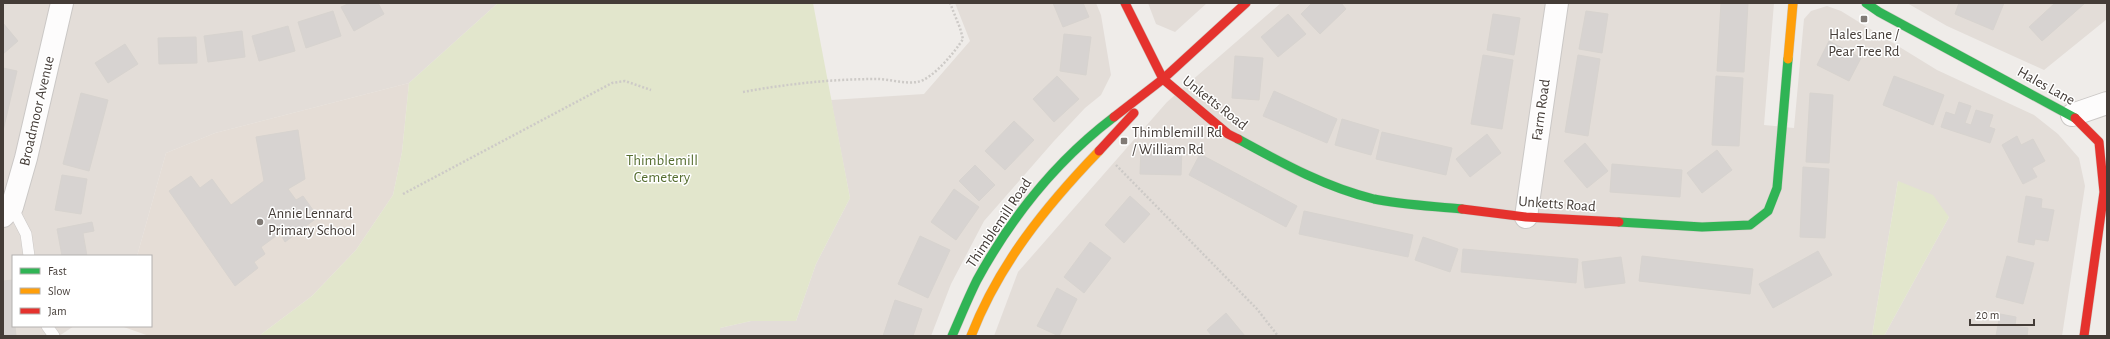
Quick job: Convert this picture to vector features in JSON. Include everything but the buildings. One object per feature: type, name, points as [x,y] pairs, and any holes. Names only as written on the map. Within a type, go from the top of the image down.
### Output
[{"type":"street","name":"Broadmoor Avenue","points":[[7,212],[26,158],[62,3]]},
{"type":"street","points":[[1125,3],[1163,79]]},
{"type":"street","name":"Thimblemill Road","points":[[952,336],[980,274],[1006,231],[1042,182],[1089,136],[1163,79],[1246,3]]},
{"type":"street","name":"Farm Road","points":[[1526,217],[1557,3]]},
{"type":"street","name":"Unketts Road","points":[[1163,79],[1228,134],[1281,163],[1324,183],[1375,199],[1526,217],[1702,227],[1750,225],[1768,211],[1777,188],[1793,3]]},
{"type":"street","name":"Hales Lane","points":[[1866,3],[1879,12],[2072,115],[2103,138],[2104,192],[2084,336]]},
{"type":"street","name":"Thimblemill Road","points":[[971,336],[991,292],[1023,239],[1054,199],[1114,136],[1163,79]]},
{"type":"street","points":[[2072,115],[2107,103]]},
{"type":"lane","points":[[7,212],[26,234],[29,255]]},
{"type":"lane","points":[[48,327],[54,336]]},
{"type":"path","points":[[743,92],[777,85],[869,80],[917,82],[929,77],[957,48],[963,39],[950,3]]},
{"type":"path","points":[[403,194],[612,83],[625,81],[651,90]]},
{"type":"path","points":[[1114,163],[1257,310],[1278,336]]},
{"type":"shaded area","points":[[3,3],[498,3],[409,83],[215,133],[166,153],[137,255],[12,255],[12,327],[72,327],[59,336],[3,336]]},
{"type":"shaded area","points":[[955,3],[1096,3],[1101,15],[1111,75],[1101,95],[1085,108],[1054,141],[984,221],[951,284],[931,336],[720,336],[720,328],[751,321],[796,321],[816,264],[850,198],[831,100],[924,94],[970,41]]},
{"type":"shaded area","points":[[1148,3],[1207,3],[1175,32],[1156,24]]},
{"type":"shaded area","points":[[1281,3],[1774,3],[1764,125],[1794,128],[1804,19],[1811,11],[1827,6],[1841,11],[1937,70],[2034,115],[2058,134],[2079,158],[2085,186],[2062,336],[1884,336],[1949,217],[1898,181],[1872,336],[994,336],[1018,272],[1167,102]]},
{"type":"shaded area","points":[[1907,3],[2106,3],[2107,19],[2044,70],[1947,26]]},
{"type":"shaded area","name":"Annie Lennard Primary School","points":[[409,83],[402,152],[393,195],[356,250],[312,296],[259,336],[149,336],[124,327],[152,327],[152,255],[137,255],[166,153],[215,133]]},
{"type":"green space","name":"Thimblemill Cemetery","points":[[498,3],[813,3],[850,198],[816,264],[796,321],[751,321],[720,328],[720,336],[259,336],[312,296],[356,250],[393,195],[402,152],[409,83]]},
{"type":"green space","points":[[1898,181],[1933,195],[1949,217],[1884,336],[1872,336]]},
{"type":"traffic: fast","points":[[1866,3],[1879,12],[2075,118]]},
{"type":"traffic: fast","points":[[1619,222],[1702,227],[1750,225],[1768,211],[1777,188],[1788,59]]},
{"type":"traffic: fast","points":[[952,336],[977,280],[1020,212],[1054,171],[1073,152],[1114,117]]},
{"type":"traffic: fast","points":[[1238,139],[1304,174],[1356,194],[1395,203],[1462,209]]},
{"type":"traffic: slow","points":[[1788,59],[1793,3]]},
{"type":"traffic: slow","points":[[971,336],[995,284],[1010,260],[1043,215],[1079,172],[1099,151]]},
{"type":"traffic: jam","points":[[1125,3],[1163,79],[1228,134],[1238,139]]},
{"type":"traffic: jam","points":[[1114,117],[1163,79],[1246,3]]},
{"type":"traffic: jam","points":[[1099,151],[1134,113]]},
{"type":"traffic: jam","points":[[2075,118],[2099,142],[2104,192],[2084,336]]},
{"type":"traffic: jam","points":[[1462,209],[1526,217],[1619,222]]},
{"type":"place","name":"Hales Lane / Pear Tree Rd","points":[[1864,19]]},
{"type":"place","name":"Thimblemill Rd / William Rd","points":[[1124,141]]},
{"type":"place","name":"Annie Lennard Primary School","points":[[260,222]]}]
